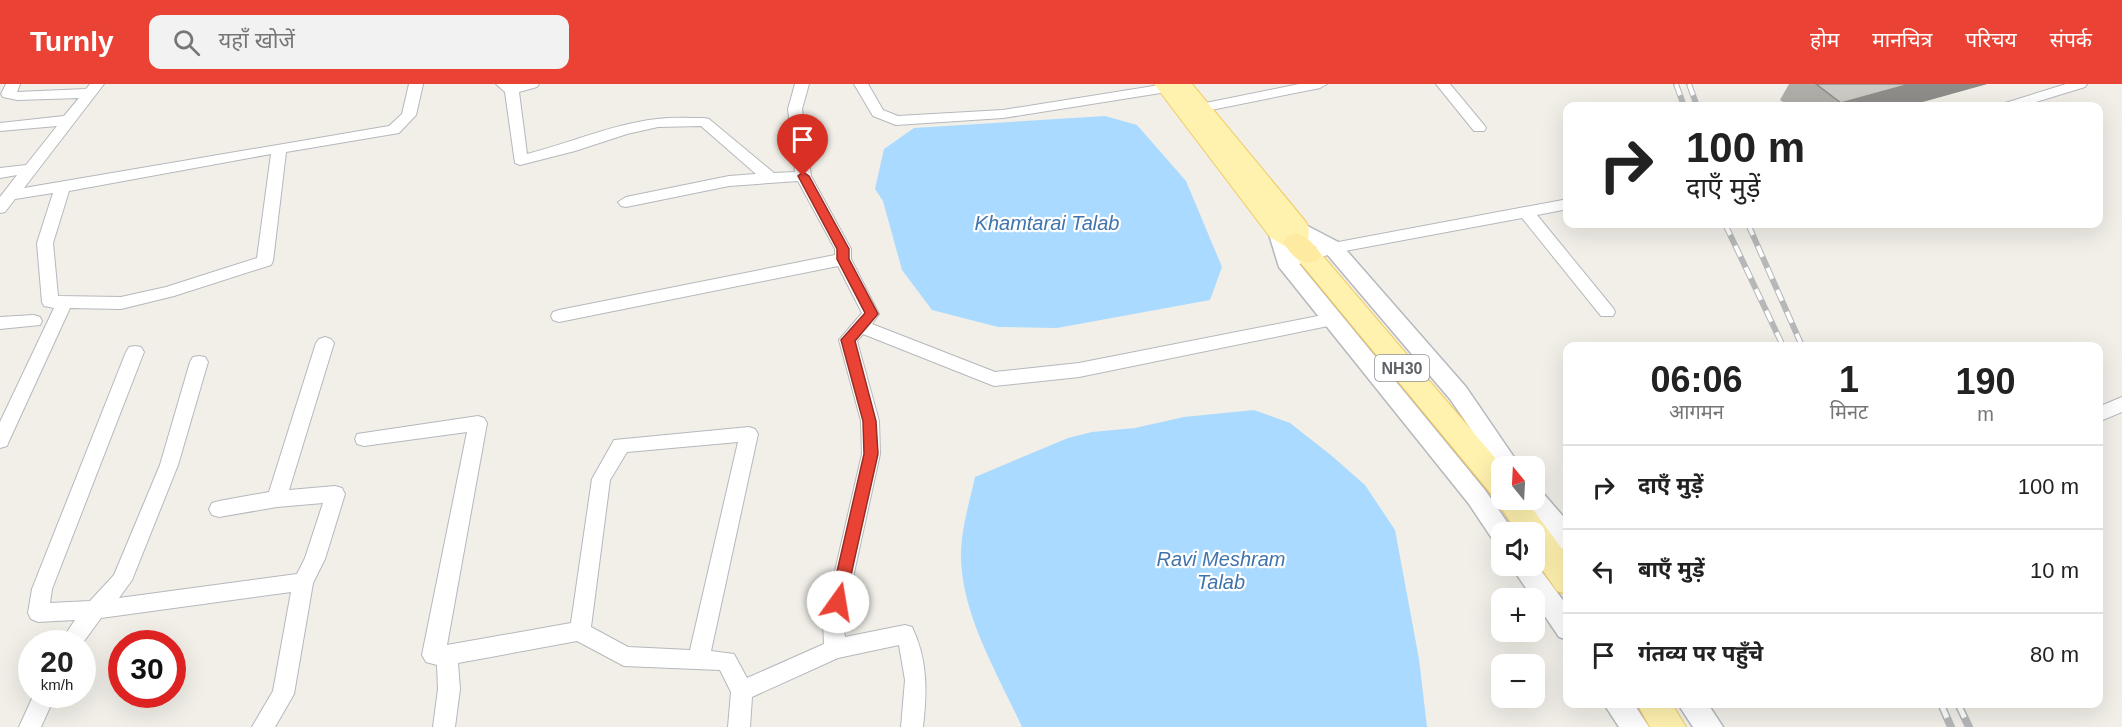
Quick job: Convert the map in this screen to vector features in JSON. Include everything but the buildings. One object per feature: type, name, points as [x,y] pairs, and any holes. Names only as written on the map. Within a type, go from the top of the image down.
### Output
[{"type":"main road","name":"NH30","points":[[1171,85],[1194,110],[1293,244],[1491,467]]},
{"type":"main road","name":"NH30","points":[[1545,549],[1563,575]]},
{"type":"main road","points":[[1656,708],[1669,727]]},
{"type":"street","points":[[13,84],[9,93],[17,96],[94,88]]},
{"type":"street","points":[[10,195],[394,130],[409,115],[416,84]]},
{"type":"street","points":[[532,84],[508,87],[520,160],[570,148],[624,130],[658,123],[704,122],[770,178]]},
{"type":"street","points":[[802,84],[795,109],[803,176],[843,249],[843,259],[871,314],[848,340],[870,421],[871,454],[833,623],[835,649]]},
{"type":"street","points":[[861,84],[878,113],[896,121],[1004,114],[1171,85]]},
{"type":"street","points":[[1194,110],[1320,84]]},
{"type":"street","points":[[1443,84],[1479,128]]},
{"type":"street","points":[[2023,102],[2080,84]]},
{"type":"street","points":[[0,208],[94,88]]},
{"type":"street","points":[[0,128],[68,120]]},
{"type":"street","points":[[63,187],[45,243],[50,302],[121,303],[168,292],[265,261],[279,148]]},
{"type":"street","points":[[0,173],[30,169]]},
{"type":"street","points":[[626,202],[729,181],[803,176]]},
{"type":"street","points":[[1293,244],[1333,248],[1563,205]]},
{"type":"street","points":[[1527,213],[1607,312]]},
{"type":"street","points":[[1293,244],[1333,248],[1458,393],[1491,456]]},
{"type":"street","points":[[1293,244],[1333,320],[1477,497],[1494,522]]},
{"type":"street","points":[[559,316],[843,259]]},
{"type":"street","points":[[0,441],[64,302]]},
{"type":"street","points":[[861,326],[994,379],[1079,370],[1333,320]]},
{"type":"street","points":[[0,324],[34,321]]},
{"type":"street","points":[[277,499],[325,343]]},
{"type":"street","points":[[135,352],[42,589],[38,613],[95,610],[303,582]]},
{"type":"street","points":[[80,630],[122,580],[169,465],[199,362]]},
{"type":"street","points":[[2103,412],[2122,404]]},
{"type":"street","points":[[364,439],[478,423],[433,655],[447,656],[580,632],[594,641],[612,646],[624,656],[726,661],[742,691],[739,727]]},
{"type":"street","points":[[580,632],[602,479],[621,445],[749,434],[698,660]]},
{"type":"street","points":[[219,509],[277,499],[335,494],[315,559],[303,582],[283,694],[263,727]]},
{"type":"street","points":[[1543,510],[1563,535]]},
{"type":"street","points":[[1531,576],[1563,622]]},
{"type":"street","points":[[742,691],[835,649],[905,634],[913,649],[915,710],[912,727]]},
{"type":"street","points":[[444,727],[449,689],[447,656]]},
{"type":"street","points":[[30,727],[39,708]]},
{"type":"street","points":[[1621,708],[1635,727]]},
{"type":"street","points":[[1695,708],[1709,727]]},
{"type":"water","name":"Khamtarai Talab","points":[[1105,116],[1137,125],[1186,181],[1222,267],[1210,300],[1057,328],[998,327],[932,310],[902,270],[883,201],[875,189],[884,149],[914,128]]},
{"type":"water","name":"Ravi Meshram Talab","points":[[1254,410],[1290,423],[1332,456],[1365,485],[1395,530],[1419,659],[1427,727],[1022,727],[981,641],[966,596],[961,550],[975,477],[1068,438],[1092,432],[1135,428],[1184,417]]},
{"type":"railway","points":[[1676,84],[1683,102]]},
{"type":"railway","points":[[1689,84],[1696,102]]},
{"type":"railway","points":[[1727,228],[1781,342]]},
{"type":"railway","points":[[1750,228],[1800,342]]},
{"type":"railway","points":[[1943,708],[1951,727]]},
{"type":"railway","points":[[1960,708],[1969,727]]},
{"type":"route","points":[[803,176],[843,249],[843,259],[871,314],[848,340],[870,421],[871,454],[838,602]]}]
